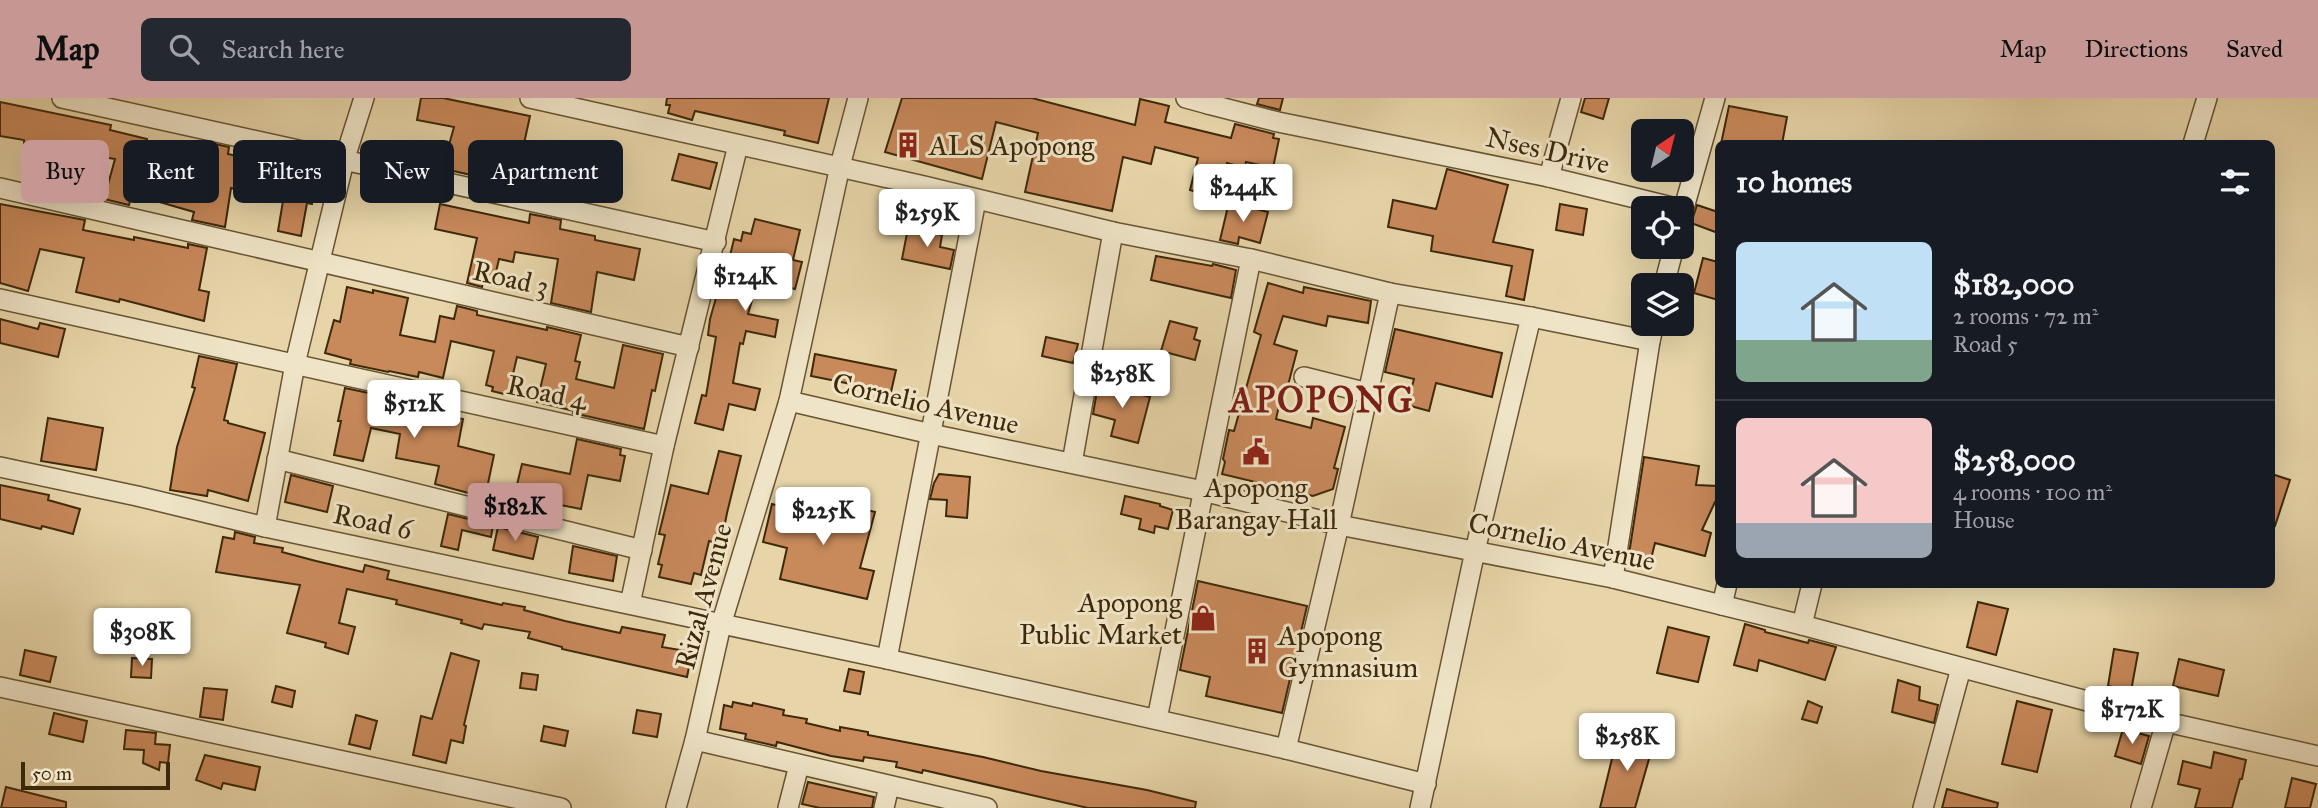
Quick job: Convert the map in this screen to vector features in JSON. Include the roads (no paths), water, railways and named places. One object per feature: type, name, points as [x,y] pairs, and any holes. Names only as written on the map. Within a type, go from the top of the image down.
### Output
[{"type":"street","points":[[62,98],[260,140]]},
{"type":"street","points":[[346,155],[364,98]]},
{"type":"street","points":[[530,98],[840,166],[1113,232],[1251,259],[1390,293],[1531,317],[1631,330]]},
{"type":"street","name":"Rizal Avenue","points":[[676,808],[695,740],[720,625],[789,401],[840,166],[858,98]]},
{"type":"street","name":"Nses Drive","points":[[1186,98],[1209,101],[1278,122],[1549,177],[1631,198]]},
{"type":"street","points":[[1549,177],[1571,98]]},
{"type":"street","points":[[1686,196],[1715,98]]},
{"type":"street","points":[[2194,140],[2207,98]]},
{"type":"street","points":[[630,604],[664,446],[716,242],[737,145]]},
{"type":"street","points":[[346,161],[716,242]]},
{"type":"street","name":"Road 3","points":[[0,188],[689,348]]},
{"type":"street","points":[[887,659],[976,200]]},
{"type":"street","points":[[265,527],[295,364],[334,203]]},
{"type":"street","points":[[1072,463],[1113,232]]},
{"type":"street","points":[[1157,719],[1251,259]]},
{"type":"street","points":[[1286,749],[1390,293]]},
{"type":"street","name":"Road 4","points":[[0,299],[664,446]]},
{"type":"street","points":[[1420,808],[1475,551],[1531,317]]},
{"type":"street","points":[[1613,578],[1652,336]]},
{"type":"street","points":[[1304,377],[1368,393]]},
{"type":"street","name":"Cornelio Avenue","points":[[789,401],[1203,491],[1339,525],[1613,578],[1802,625],[2166,722],[2318,756]]},
{"type":"street","points":[[277,459],[642,550]]},
{"type":"street","name":"Road 6","points":[[0,467],[265,527],[1157,719],[1426,784]]},
{"type":"street","points":[[1722,605],[1726,588]]},
{"type":"street","points":[[1802,625],[1811,588]]},
{"type":"street","points":[[1923,808],[1961,668]]},
{"type":"street","points":[[0,687],[561,808]]},
{"type":"street","points":[[2141,808],[2166,722]]},
{"type":"street","points":[[695,740],[983,808]]},
{"type":"street","points":[[788,808],[799,765]]},
{"type":"street","points":[[884,808],[889,786]]},
{"type":"place","name":"ALS Apopong","points":[[908,145]]},
{"type":"place","name":"Apopong Barangay Hall","points":[[1256,452]]},
{"type":"place","name":"Apopong Public Market","points":[[1203,618]]},
{"type":"place","name":"Apopong Gymnasium","points":[[1257,651]]},
{"type":"district","name":"APOPONG","points":[[1322,400]]}]
